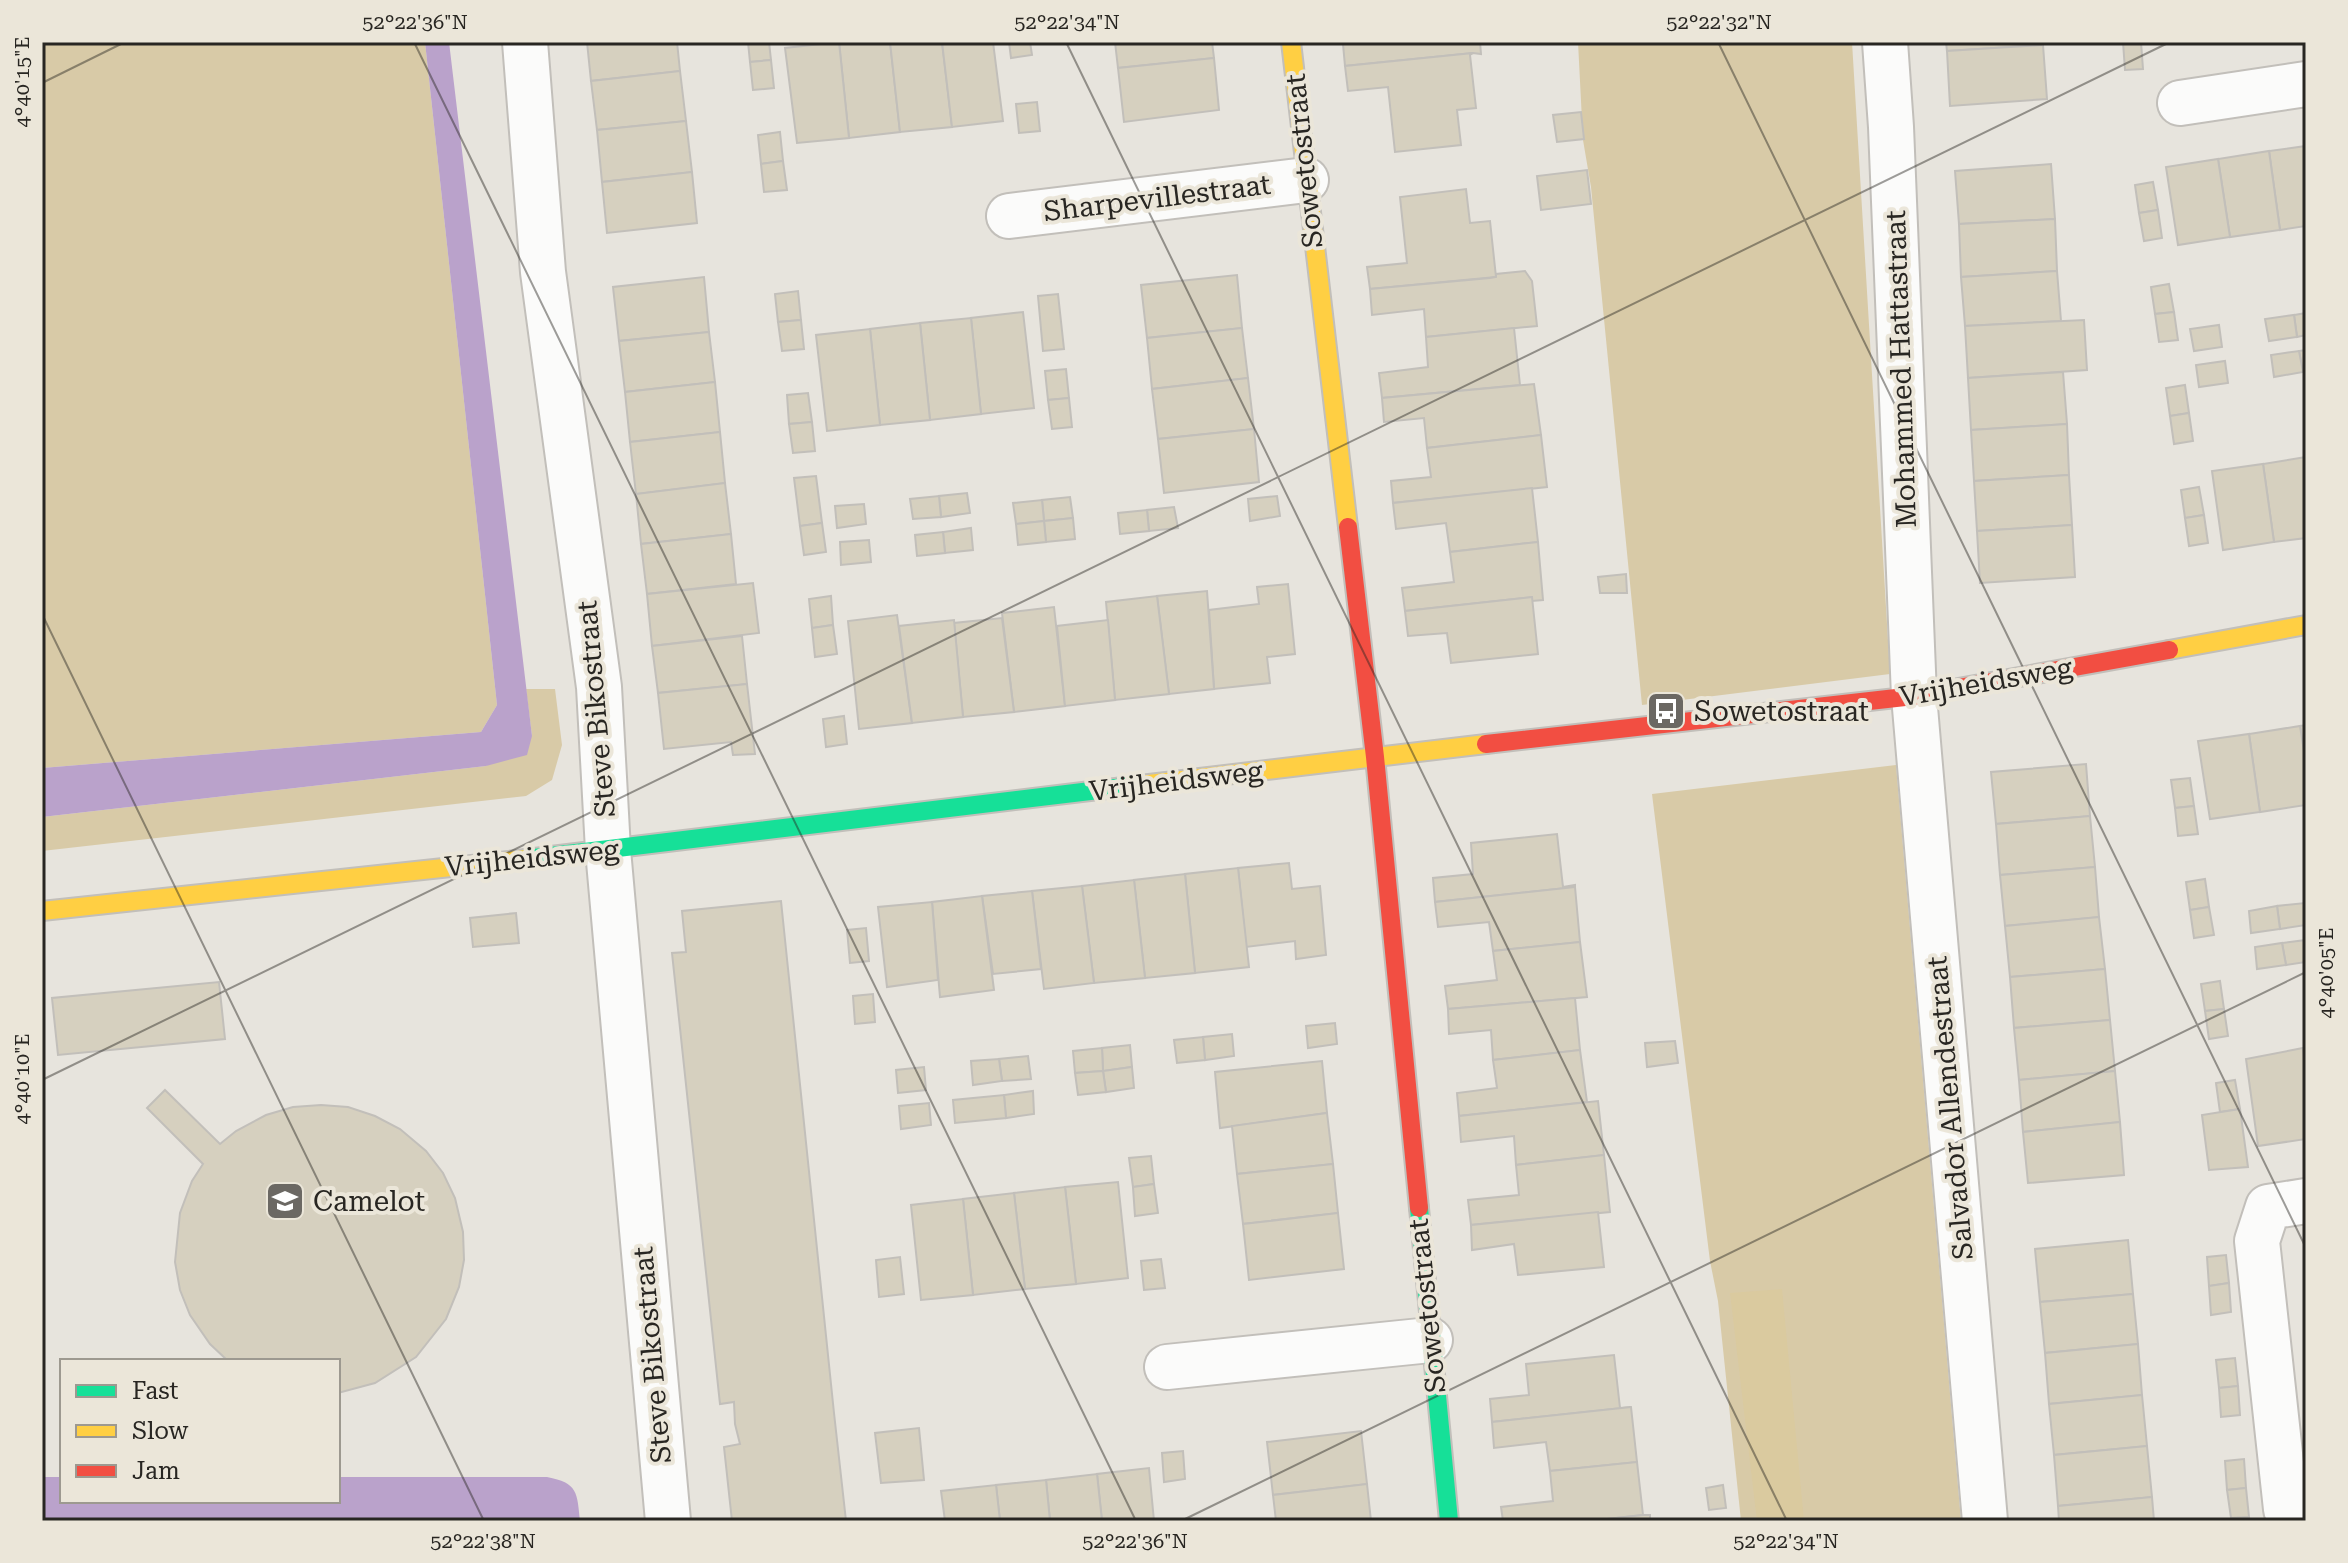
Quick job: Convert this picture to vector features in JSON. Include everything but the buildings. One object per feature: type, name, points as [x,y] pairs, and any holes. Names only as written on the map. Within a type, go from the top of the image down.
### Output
[{"type":"street","name":"Steve Bikostraat","points":[[525,42],[543,272],[599,687],[608,850],[668,1521]]},
{"type":"street","name":"Sowetostraat","points":[[1291,42],[1375,757],[1449,1521]]},
{"type":"street","name":"Mohammed Hattastraat","points":[[1885,42],[1914,696]]},
{"type":"street","points":[[2180,103],[2306,84]]},
{"type":"street","name":"Sharpevillestraat","points":[[1009,216],[1306,180]]},
{"type":"street","name":"Vrijheidsweg","points":[[42,911],[608,850],[1375,757],[1914,696],[2306,625]]},
{"type":"street","name":"Salvador Allendestraat","points":[[1914,696],[1985,1521]]},
{"type":"street","points":[[2306,1201],[2268,1207],[2257,1241],[2286,1509],[2306,1521]]},
{"type":"street","points":[[1167,1367],[1430,1340]]},
{"type":"shaded area","points":[[42,42],[425,42],[497,705],[481,732],[42,768]]},
{"type":"shaded area","points":[[425,42],[449,42],[532,736],[527,755],[486,766],[42,817],[42,768],[481,732],[497,705]]},
{"type":"shaded area","points":[[1578,42],[1852,42],[1890,674],[1642,705],[1591,187],[1583,140]]},
{"type":"shaded area","points":[[526,689],[555,689],[562,745],[552,780],[526,796],[42,851],[42,817],[486,766],[532,736]]},
{"type":"shaded area","points":[[1896,765],[1961,1521],[1741,1521],[1718,1301],[1710,1261],[1652,794]]},
{"type":"shaded area","points":[[1782,1289],[1804,1521],[1757,1521],[1730,1293]]},
{"type":"shaded area","points":[[42,1477],[60,1477],[60,1503],[340,1503],[340,1477],[547,1477],[565,1482],[574,1490],[580,1521],[42,1521]]},
{"type":"traffic: fast","points":[[526,859],[1132,786]]},
{"type":"traffic: fast","points":[[1419,1208],[1449,1521]]},
{"type":"traffic: slow","points":[[1291,42],[1348,527]]},
{"type":"traffic: slow","points":[[2169,650],[2306,625]]},
{"type":"traffic: slow","points":[[1132,786],[1486,744]]},
{"type":"traffic: slow","points":[[42,911],[526,859]]},
{"type":"traffic: jam","points":[[1348,527],[1375,757],[1419,1208]]},
{"type":"traffic: jam","points":[[1486,744],[1914,696],[2169,650]]},
{"type":"place","name":"Sowetostraat","points":[[1666,711]]},
{"type":"place","name":"Camelot","points":[[285,1201]]}]
